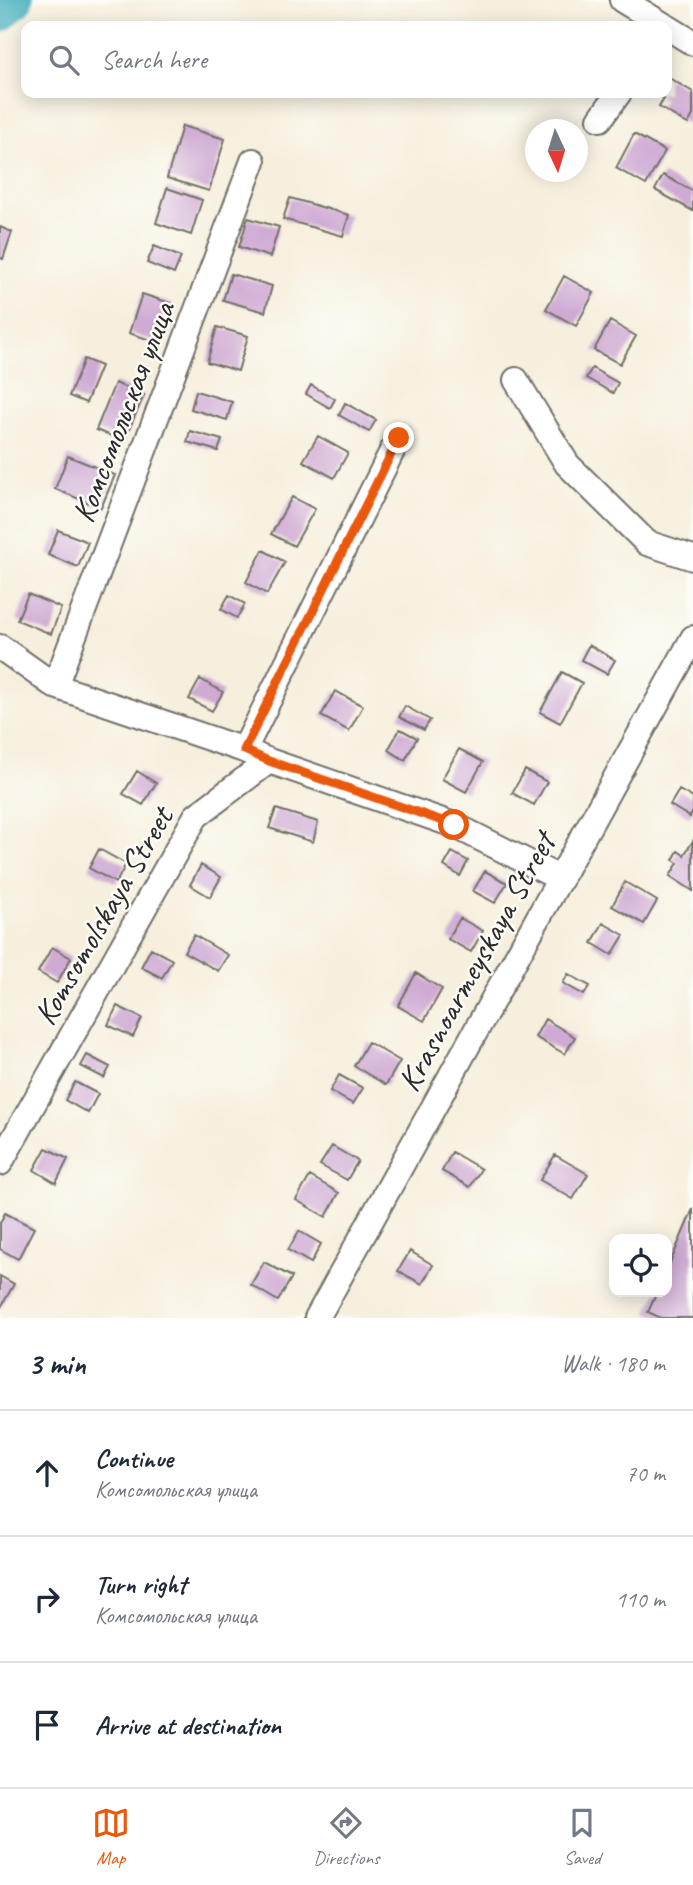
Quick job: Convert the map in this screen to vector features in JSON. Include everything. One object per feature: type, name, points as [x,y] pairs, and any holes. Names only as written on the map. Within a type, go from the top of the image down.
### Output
[{"type":"street","points":[[621,0],[656,21]]},
{"type":"street","points":[[672,31],[693,43]]},
{"type":"street","points":[[600,119],[615,98]]},
{"type":"street","name":"Комсомольская улица","points":[[55,686],[253,161]]},
{"type":"street","points":[[516,380],[567,464],[647,543],[693,558]]},
{"type":"street","points":[[244,750],[399,438]]},
{"type":"street","name":"Krasnoarmeyskaya Street","points":[[317,1318],[693,638]]},
{"type":"street","points":[[0,647],[55,686],[454,825],[561,879]]},
{"type":"street","name":"Komsomolskaya Street","points":[[0,1163],[196,816],[269,761]]},
{"type":"building","points":[[672,80],[693,92],[693,115],[688,124],[659,107],[664,99],[672,98]]},
{"type":"building","points":[[182,126],[225,139],[209,191],[167,178]]},
{"type":"building","points":[[634,134],[665,151],[646,185],[616,168]]},
{"type":"building","points":[[663,175],[693,191],[693,211],[655,190]]},
{"type":"building","points":[[167,188],[202,200],[191,235],[156,223]]},
{"type":"building","points":[[290,198],[349,215],[343,236],[283,219]]},
{"type":"building","points":[[248,218],[279,227],[270,257],[239,247]]},
{"type":"building","points":[[0,227],[12,232],[3,259],[0,258]]},
{"type":"building","points":[[154,246],[181,257],[174,274],[147,263]]},
{"type":"building","points":[[231,274],[272,286],[265,312],[223,300]]},
{"type":"building","points":[[564,276],[594,293],[576,326],[546,309]]},
{"type":"building","points":[[142,294],[173,304],[160,343],[129,333]]},
{"type":"building","points":[[610,321],[636,336],[620,364],[594,350]]},
{"type":"building","points":[[217,327],[248,336],[238,371],[207,362]]},
{"type":"building","points":[[84,359],[101,366],[86,403],[69,396]]},
{"type":"building","points":[[592,368],[618,383],[613,393],[586,378]]},
{"type":"building","points":[[115,383],[144,395],[124,441],[96,430]]},
{"type":"building","points":[[311,385],[335,399],[330,408],[306,394]]},
{"type":"building","points":[[196,391],[232,402],[227,420],[191,409]]},
{"type":"building","points":[[345,403],[376,420],[369,432],[339,415]]},
{"type":"building","points":[[190,431],[222,440],[218,451],[187,442]]},
{"type":"building","points":[[318,436],[348,453],[334,478],[303,461]]},
{"type":"building","points":[[68,456],[115,475],[101,508],[55,489]]},
{"type":"building","points":[[292,497],[315,509],[294,546],[271,534]]},
{"type":"building","points":[[58,530],[88,542],[78,567],[48,555]]},
{"type":"building","points":[[263,550],[285,562],[267,594],[246,582]]},
{"type":"building","points":[[28,594],[61,608],[51,634],[17,620]]},
{"type":"building","points":[[229,595],[245,604],[237,618],[221,609]]},
{"type":"building","points":[[589,645],[615,660],[607,674],[581,660]]},
{"type":"building","points":[[562,672],[582,683],[560,723],[540,712]]},
{"type":"building","points":[[200,679],[223,692],[212,711],[189,699]]},
{"type":"building","points":[[335,691],[363,706],[349,731],[321,716]]},
{"type":"building","points":[[405,706],[430,720],[424,730],[399,717]]},
{"type":"building","points":[[400,729],[417,738],[405,760],[388,750]]},
{"type":"building","points":[[459,749],[483,762],[466,792],[442,779]]},
{"type":"building","points":[[525,770],[547,782],[534,805],[512,793]]},
{"type":"building","points":[[137,771],[156,783],[143,805],[123,794]]},
{"type":"building","points":[[679,790],[693,798],[690,817],[670,805]]},
{"type":"building","points":[[276,809],[318,822],[313,842],[269,828]]},
{"type":"building","points":[[693,841],[693,891],[670,876],[678,863],[673,860],[678,851],[684,855]]},
{"type":"building","points":[[99,849],[126,864],[116,883],[89,868]]},
{"type":"building","points":[[452,852],[468,861],[460,876],[444,866]]},
{"type":"building","points":[[201,865],[221,877],[210,897],[190,885]]},
{"type":"building","points":[[485,871],[507,883],[495,903],[473,891]]},
{"type":"building","points":[[625,882],[657,901],[644,924],[612,906]]},
{"type":"building","points":[[460,918],[483,931],[471,952],[448,939]]},
{"type":"building","points":[[603,923],[624,935],[612,955],[592,943]]},
{"type":"building","points":[[194,935],[228,955],[218,971],[184,952]]},
{"type":"building","points":[[52,947],[71,958],[57,983],[38,972]]},
{"type":"building","points":[[151,948],[172,960],[162,978],[141,967]]},
{"type":"building","points":[[416,973],[442,989],[424,1021],[398,1006]]},
{"type":"building","points":[[568,974],[590,986],[584,995],[563,983]]},
{"type":"building","points":[[117,1006],[142,1018],[133,1037],[108,1025]]},
{"type":"building","points":[[545,1019],[575,1037],[565,1054],[535,1037]]},
{"type":"building","points":[[368,1042],[400,1061],[386,1085],[354,1066]]},
{"type":"building","points":[[87,1055],[110,1067],[104,1078],[81,1066]]},
{"type":"building","points":[[339,1075],[363,1088],[353,1104],[330,1091]]},
{"type":"building","points":[[75,1082],[98,1094],[88,1113],[65,1100]]},
{"type":"building","points":[[332,1146],[358,1161],[347,1180],[320,1165]]},
{"type":"building","points":[[46,1148],[68,1159],[56,1183],[34,1170]]},
{"type":"building","points":[[452,1152],[481,1169],[470,1187],[442,1171]]},
{"type":"building","points":[[555,1155],[588,1174],[573,1199],[540,1180]]},
{"type":"building","points":[[310,1176],[339,1193],[326,1217],[296,1200]]},
{"type":"building","points":[[693,1209],[693,1318],[661,1318],[648,1312],[655,1297],[672,1297],[672,1258]]},
{"type":"building","points":[[5,1213],[34,1228],[18,1259],[0,1249],[0,1223]]},
{"type":"building","points":[[299,1231],[321,1244],[311,1263],[288,1250]]},
{"type":"building","points":[[410,1251],[433,1265],[422,1284],[398,1271]]},
{"type":"building","points":[[264,1262],[292,1277],[278,1301],[251,1285]]},
{"type":"building","points":[[0,1276],[14,1284],[0,1309]]},
{"type":"waterway","points":[[0,13],[14,0]]},
{"type":"route","points":[[399,438],[244,750],[454,825]]}]
